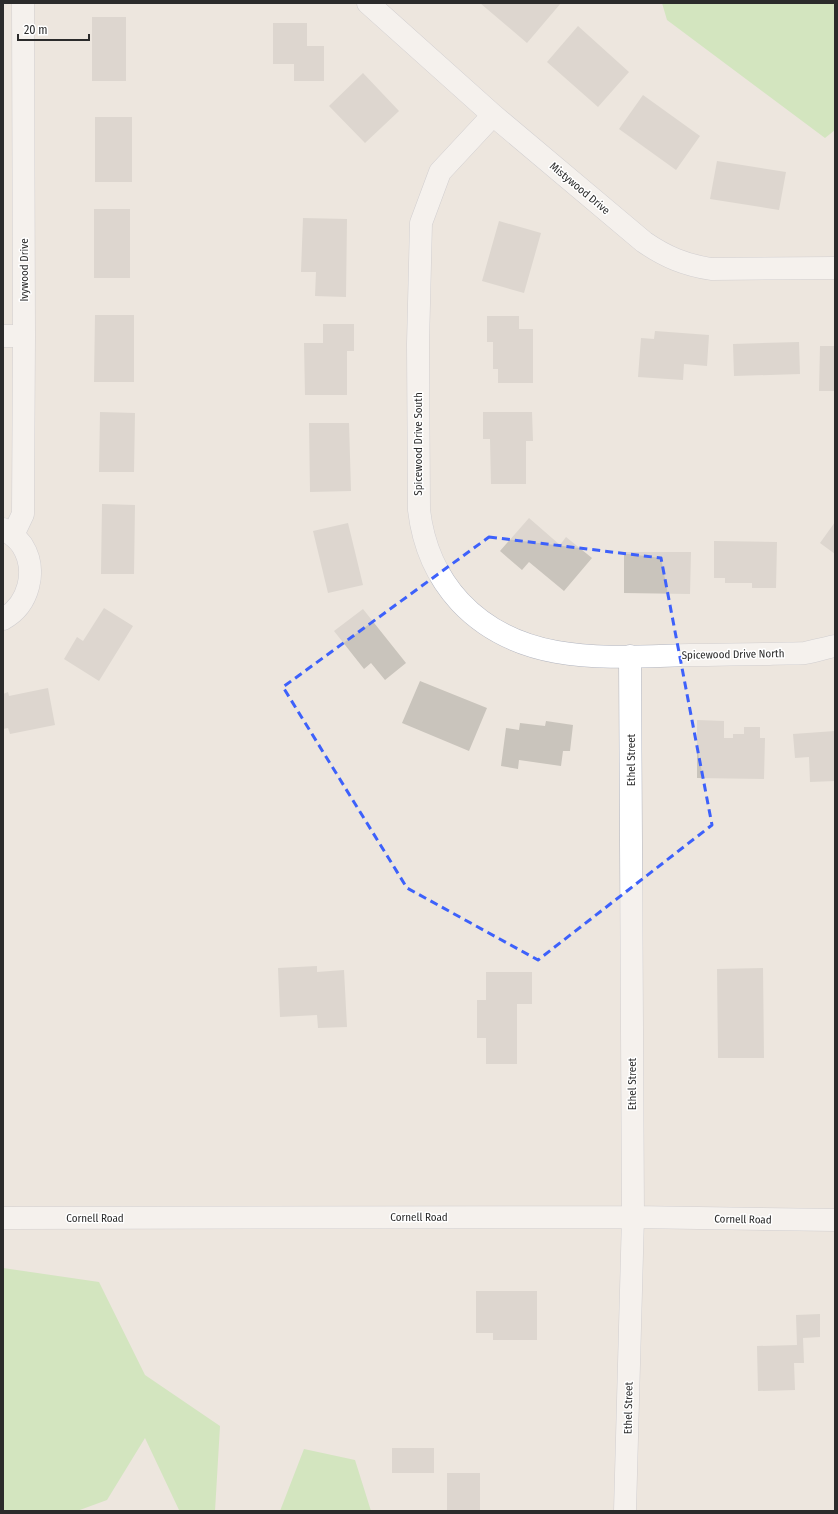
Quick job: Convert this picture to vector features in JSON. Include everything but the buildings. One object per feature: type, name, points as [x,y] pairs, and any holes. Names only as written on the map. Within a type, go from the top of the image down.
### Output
[{"type":"street","name":"Ivywood Drive","points":[[3,619],[18,607],[26,596],[30,583],[28,557],[22,545],[8,532],[23,514],[14,336],[23,3]]},
{"type":"street","name":"Mistywood Drive","points":[[368,3],[493,115],[644,242],[660,253],[676,261],[711,269],[835,268]]},
{"type":"street","name":"Spicewood Drive South","points":[[493,115],[440,172],[421,224],[418,344],[418,489],[419,510],[423,534],[438,572],[446,584],[464,606],[490,628],[524,645],[542,650],[595,656],[630,656]]},
{"type":"street","name":"Spicewood Drive North","points":[[630,656],[805,653],[835,646]]},
{"type":"street","name":"Ethel Street","points":[[625,1511],[633,1217],[630,656]]},
{"type":"street","name":"Cornell Road","points":[[3,1218],[633,1217],[835,1220]]},
{"type":"highlighted area","points":[[489,537],[661,558],[712,825],[538,960],[407,888],[283,687]]},
{"type":"green space","points":[[662,3],[835,3],[835,130],[825,138],[667,20]]},
{"type":"green space","points":[[3,1268],[99,1282],[145,1375],[220,1426],[215,1511],[179,1510],[145,1438],[107,1500],[77,1511],[3,1511]]},
{"type":"green space","points":[[304,1449],[355,1460],[371,1511],[280,1511]]}]
